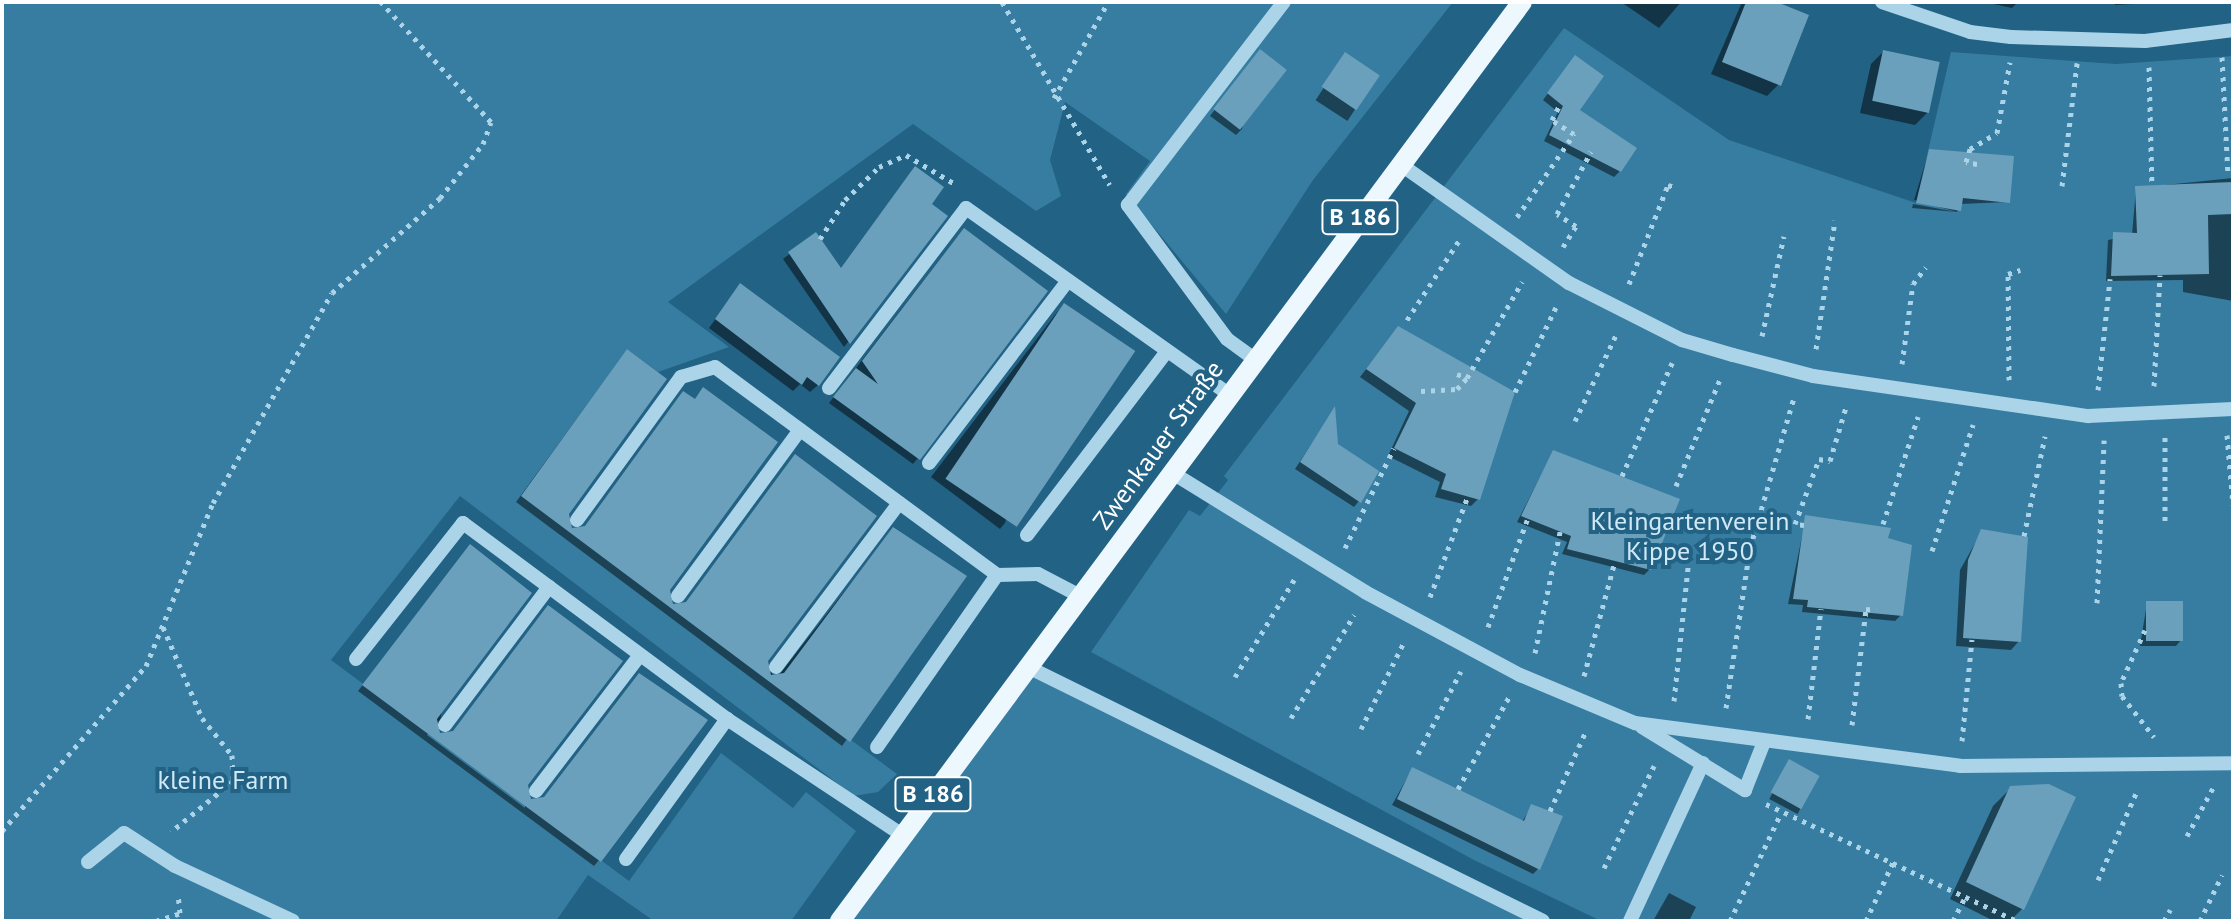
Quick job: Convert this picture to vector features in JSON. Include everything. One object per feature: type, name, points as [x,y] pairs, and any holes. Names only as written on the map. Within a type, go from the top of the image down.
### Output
[{"type":"main road","name":"Zwenkauer Straße","points":[[840,921],[1227,393],[1522,2]]},
{"type":"street","points":[[1253,358],[1227,339],[1128,212],[1284,2]]},
{"type":"street","points":[[1882,2],[1970,32],[2011,37],[2080,42],[2145,41],[2226,31]]},
{"type":"street","points":[[1400,164],[1502,239],[1569,283],[1682,340],[1807,375],[2052,412],[2102,416],[2229,410]]},
{"type":"street","points":[[829,388],[966,208],[1165,354],[1227,393]]},
{"type":"street","points":[[929,463],[1067,282]]},
{"type":"street","points":[[1027,535],[1165,354]]},
{"type":"street","points":[[577,520],[681,377],[715,367],[997,575],[1038,574],[1080,596]]},
{"type":"street","points":[[678,596],[800,430]]},
{"type":"street","points":[[1171,472],[1307,559],[1474,651],[1596,708],[1667,733],[1960,766],[2233,763]]},
{"type":"street","points":[[776,667],[899,503]]},
{"type":"street","points":[[356,659],[463,523],[727,719],[902,835]]},
{"type":"street","points":[[877,747],[997,575]]},
{"type":"street","points":[[445,725],[549,587]]},
{"type":"street","points":[[536,791],[640,655]]},
{"type":"street","points":[[1028,667],[1543,921]]},
{"type":"street","points":[[626,859],[727,719]]},
{"type":"street","points":[[1667,733],[1703,763],[1745,790],[1764,742]]},
{"type":"street","points":[[1630,921],[1703,763]]},
{"type":"street","points":[[88,862],[124,833],[293,921]]},
{"type":"path","points":[[2,831],[146,666],[213,503],[332,293],[440,198],[483,144],[491,122],[381,2]]},
{"type":"path","points":[[1002,2],[1054,98],[1128,212]]},
{"type":"path","points":[[1054,98],[1108,2]]},
{"type":"path","points":[[2226,31],[2228,176]]},
{"type":"path","points":[[1977,164],[1966,162],[1970,149],[1997,133],[2011,37]]},
{"type":"path","points":[[2145,41],[2152,186]]},
{"type":"path","points":[[2062,186],[2080,42]]},
{"type":"path","points":[[1502,239],[1574,134],[1552,120],[1559,106]]},
{"type":"path","points":[[1550,271],[1576,226],[1557,214],[1591,152]]},
{"type":"path","points":[[820,239],[845,200],[879,167],[906,155],[965,192],[966,208]]},
{"type":"path","points":[[1575,421],[1622,310],[1668,185],[1677,188]]},
{"type":"path","points":[[1407,320],[1472,217]]},
{"type":"path","points":[[1722,737],[1750,548],[1807,375],[1835,220]]},
{"type":"path","points":[[1758,362],[1784,236]]},
{"type":"path","points":[[1421,391],[1457,389],[1467,378],[1536,261]]},
{"type":"path","points":[[1899,390],[1913,284],[1926,267]]},
{"type":"path","points":[[2007,405],[2008,274],[2020,270]]},
{"type":"path","points":[[2160,275],[2160,412],[2165,526]]},
{"type":"path","points":[[2097,603],[2102,416],[2110,279]]},
{"type":"path","points":[[1515,392],[1569,283]]},
{"type":"path","points":[[1622,476],[1682,340]]},
{"type":"path","points":[[1676,486],[1733,355]]},
{"type":"path","points":[[1457,374],[1467,378]]},
{"type":"path","points":[[1804,525],[1795,524],[1819,459],[1830,461],[1852,383]]},
{"type":"path","points":[[1883,524],[1925,393]]},
{"type":"path","points":[[1932,551],[1980,401]]},
{"type":"path","points":[[2229,410],[2233,505]]},
{"type":"path","points":[[2024,536],[2052,412]]},
{"type":"path","points":[[1332,573],[1394,448]]},
{"type":"path","points":[[1361,729],[1418,619],[1468,496]]},
{"type":"path","points":[[1418,754],[1474,651],[1529,515]]},
{"type":"path","points":[[1458,789],[1524,676],[1560,532]]},
{"type":"path","points":[[1235,677],[1307,559]]},
{"type":"path","points":[[1604,868],[1667,733],[1689,559]]},
{"type":"path","points":[[1574,698],[1615,561]]},
{"type":"path","points":[[1291,718],[1365,592]]},
{"type":"path","points":[[1804,747],[1821,609]]},
{"type":"path","points":[[1850,754],[1866,609],[1876,610]]},
{"type":"path","points":[[146,847],[233,781],[232,755],[202,718],[163,626]]},
{"type":"path","points":[[2098,880],[2156,764],[2154,735],[2122,696],[2121,683],[2145,630]]},
{"type":"path","points":[[1960,766],[1972,639]]},
{"type":"path","points":[[1550,811],[1596,708]]},
{"type":"path","points":[[2187,836],[2216,783],[2217,764]]},
{"type":"path","points":[[1745,790],[1781,813],[1894,860],[2017,921]]},
{"type":"path","points":[[1730,921],[1781,813]]},
{"type":"path","points":[[1866,921],[1894,860]]},
{"type":"path","points":[[2200,921],[2222,875]]},
{"type":"path","points":[[1953,921],[1965,897]]},
{"type":"path","points":[[2164,921],[2170,910]]},
{"type":"green space","name":"kleine Farm","points":[[2,2],[1453,2],[1313,180],[1226,314],[1126,194],[1150,161],[1065,102],[1050,160],[1061,196],[1036,211],[913,124],[668,302],[729,347],[658,372],[627,349],[521,496],[897,774],[878,792],[854,796],[460,496],[331,660],[629,881],[721,753],[793,808],[806,792],[856,831],[791,921],[654,921],[588,875],[556,921],[2,921]]},
{"type":"green space","name":"Kleingartenverein Kippe 1950","points":[[1564,28],[1729,140],[1916,203],[1951,52],[2116,64],[2233,56],[2233,921],[1601,921],[1474,860],[1091,652],[1189,510],[1200,516],[1228,480],[1224,476]]},
{"type":"green space","points":[[1028,667],[1543,921],[840,921]]},
{"type":"building","points":[[1746,2],[1777,2],[1809,15],[1781,86],[1722,62]]},
{"type":"building","points":[[1260,49],[1287,70],[1240,130],[1213,109]]},
{"type":"building","points":[[1883,50],[1940,62],[1929,113],[1872,101]]},
{"type":"building","points":[[1345,52],[1380,75],[1356,110],[1322,87]]},
{"type":"building","points":[[1575,55],[1604,76],[1580,110],[1637,148],[1621,172],[1549,135],[1563,106],[1547,93]]},
{"type":"building","points":[[1929,149],[2014,156],[2010,203],[1963,198],[1961,211],[1916,203]]},
{"type":"building","points":[[915,166],[944,187],[932,204],[948,216],[850,344],[788,252],[816,232],[841,268]]},
{"type":"building","points":[[2233,182],[2233,214],[2208,215],[2209,274],[2111,276],[2113,232],[2137,233],[2135,186]]},
{"type":"building","points":[[964,228],[1048,291],[920,460],[833,397],[856,368],[878,384],[862,361]]},
{"type":"building","points":[[740,283],[840,357],[819,386],[807,377],[802,385],[715,319]]},
{"type":"building","points":[[1064,303],[1135,351],[1017,527],[945,479]]},
{"type":"building","points":[[1398,326],[1515,392],[1480,500],[1441,489],[1446,474],[1394,448],[1416,403],[1366,369]]},
{"type":"building","points":[[627,349],[667,379],[569,514],[572,528],[585,526],[683,391],[695,399],[703,387],[778,442],[670,590],[673,604],[686,602],[795,454],[877,516],[768,661],[771,675],[784,673],[893,527],[967,576],[850,742],[521,496]]},
{"type":"building","points":[[1335,406],[1338,444],[1379,471],[1361,503],[1300,462]]},
{"type":"building","points":[[1553,450],[1680,499],[1651,570],[1567,549],[1571,536],[1521,516]]},
{"type":"building","points":[[1805,515],[1891,528],[1888,538],[1912,545],[1903,616],[1807,607],[1808,600],[1793,599]]},
{"type":"building","points":[[1981,529],[2028,537],[2021,642],[1963,638],[1968,560]]},
{"type":"building","points":[[470,544],[532,593],[437,719],[440,733],[453,731],[548,605],[623,661],[528,785],[531,799],[544,797],[639,673],[708,720],[601,862],[362,685]]},
{"type":"building","points":[[2146,601],[2183,601],[2183,641],[2146,641]]},
{"type":"building","points":[[1789,759],[1820,776],[1801,809],[1771,792]]},
{"type":"building","points":[[1412,767],[1524,821],[1531,804],[1563,816],[1540,870],[1397,799]]},
{"type":"building","points":[[2049,784],[2076,797],[2024,910],[1966,882],[2010,786]]}]
